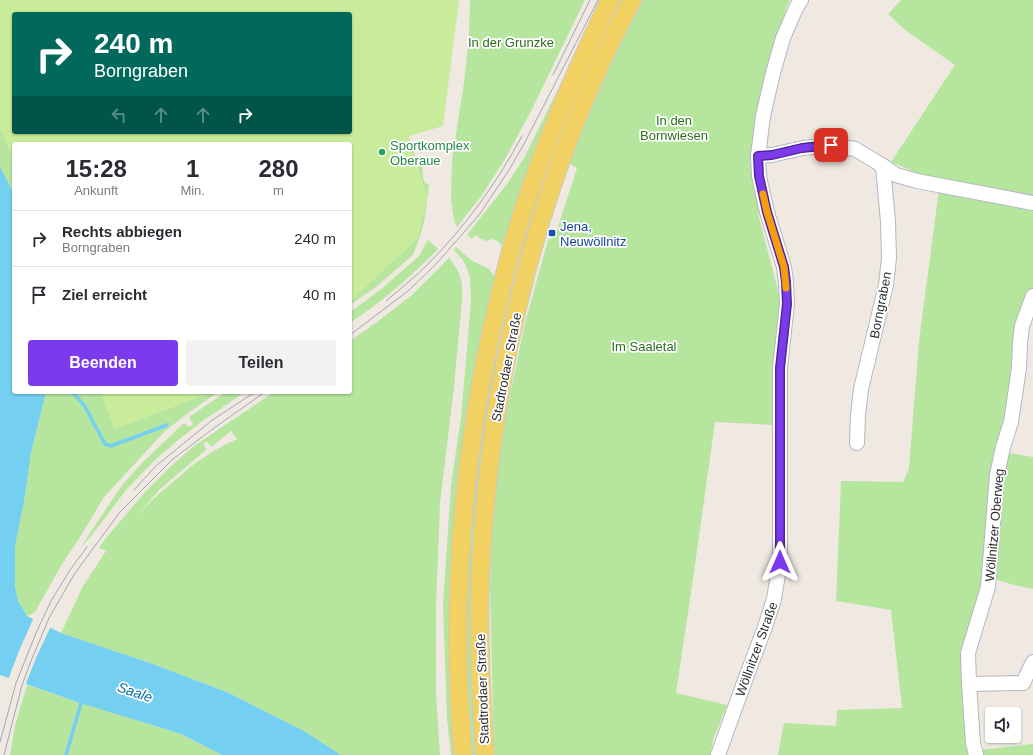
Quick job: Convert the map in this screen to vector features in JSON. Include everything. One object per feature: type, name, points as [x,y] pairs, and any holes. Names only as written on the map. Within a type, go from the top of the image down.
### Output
[{"type":"main road","name":"Stadtrodaer Straße","points":[[463,755],[458,650],[459,586],[465,497],[470,452],[480,391],[506,269],[528,198],[562,105],[610,0]]},
{"type":"main road","name":"Stadtrodaer Straße","points":[[485,755],[479,644],[483,534],[490,456],[507,355],[526,274],[558,168],[577,117],[632,0]]},
{"type":"street","name":"Wöllnitzer Straße","points":[[718,755],[770,613],[774,599],[780,562],[780,368],[787,304],[786,282],[784,267],[767,212],[759,176],[758,156],[763,116],[773,73],[783,38],[801,0]]},
{"type":"street","points":[[758,156],[772,155],[802,148],[831,145],[855,149],[896,175],[916,181],[1033,204]]},
{"type":"street","name":"Borngraben","points":[[857,443],[861,389],[886,285],[889,258],[888,222],[883,166]]},
{"type":"street","name":"Wöllnitzer Oberweg","points":[[976,755],[973,743],[968,653],[988,587],[997,475],[1003,447],[1011,422],[1022,326],[1033,296]]},
{"type":"street","points":[[969,684],[1023,683],[1033,662]]},
{"type":"green space","name":"Sportkomplex Oberaue","points":[[0,0],[459,0],[443,126],[409,136],[427,197],[418,238],[352,299],[352,142],[12,142],[12,155],[0,127]]},
{"type":"green space","name":"In der Grunzke","points":[[470,0],[585,0],[532,109],[505,159],[482,195],[457,227],[454,220],[451,199],[452,159],[464,83],[469,36]]},
{"type":"green space","points":[[619,0],[626,0],[529,236],[519,256],[518,254],[534,200],[565,115]]},
{"type":"green space","name":"Im Saaletal","points":[[643,0],[790,0],[781,26],[782,33],[758,195],[760,214],[758,214],[781,302],[774,425],[715,422],[676,693],[727,705],[713,740],[710,755],[494,755],[490,589],[493,505],[504,423],[525,323],[548,240],[555,236],[577,168],[568,163],[620,43]]},
{"type":"green space","points":[[901,0],[1033,0],[1033,288],[1025,307],[1008,419],[997,451],[1033,457],[1033,589],[985,576],[969,632],[971,751],[1033,744],[1033,755],[778,755],[784,723],[836,726],[837,710],[902,708],[891,610],[836,601],[841,481],[903,482],[909,469],[919,341],[940,182],[891,162],[955,65],[905,30],[888,14]]},
{"type":"green space","points":[[568,69],[507,237],[501,246],[498,241],[491,239],[487,241],[476,235],[472,239],[467,235],[507,184],[524,158]]},
{"type":"green space","points":[[0,127],[12,155],[12,190],[0,167]]},
{"type":"green space","points":[[422,165],[424,181],[429,185],[424,223],[413,255],[377,286],[352,304],[352,299],[418,238],[426,197],[417,166]]},
{"type":"green space","points":[[428,240],[438,249],[396,288],[352,322],[352,311],[380,290],[419,256]]},
{"type":"green space","points":[[456,247],[471,260],[489,269],[496,279],[478,367],[458,755],[451,755],[447,719],[443,605],[451,485],[461,418],[471,301],[470,278],[463,260],[454,250]]},
{"type":"green space","points":[[449,258],[459,273],[462,300],[454,387],[440,503],[436,607],[436,693],[440,755],[341,755],[304,731],[229,693],[153,664],[61,633],[83,586],[106,551],[99,548],[145,492],[171,466],[194,446],[271,394],[352,394],[352,340],[412,295]],"holes":[[[231,431],[237,439],[217,449],[194,464],[153,499],[135,518],[159,490],[207,449],[203,444],[207,441],[211,447]]]},
{"type":"green space","points":[[496,351],[480,755],[471,755],[467,690],[467,590],[471,522],[482,427]]},
{"type":"green space","points":[[46,394],[102,394],[114,429],[207,394],[215,394],[164,432],[104,497],[62,564],[35,612],[27,616],[18,601],[15,586],[15,546],[24,502],[31,453]]},
{"type":"green space","points":[[102,394],[207,394],[114,429]]},
{"type":"green space","points":[[223,394],[242,394],[201,422],[155,460],[126,490],[92,535],[80,548],[122,485],[144,461],[184,423],[189,427],[193,424],[189,417]]},
{"type":"green space","points":[[27,685],[181,734],[222,755],[10,755],[15,726]]},
{"type":"water","name":"Saale","points":[[0,167],[12,190],[12,394],[46,394],[31,453],[24,502],[15,546],[15,586],[18,601],[27,616],[61,633],[153,664],[229,693],[304,731],[341,755],[222,755],[181,734],[80,703],[0,675]]},
{"type":"pier","points":[[34,617],[51,626],[25,686],[8,680]]},
{"type":"waterway","points":[[74,394],[84,405],[105,444],[111,446],[167,425]]},
{"type":"waterway","points":[[66,755],[82,700]]},
{"type":"tram line","points":[[553,75],[590,0]]},
{"type":"tram line","points":[[352,333],[408,291],[436,264],[479,215],[509,170],[524,144],[598,0]]},
{"type":"tram line","points":[[386,301],[422,270],[467,220],[502,171],[522,136]]},
{"type":"tram line","points":[[134,490],[156,466],[211,421],[252,394]]},
{"type":"tram line","points":[[4,755],[22,685],[31,661],[49,618],[75,573],[120,512],[173,459],[262,394]]},
{"type":"tram line","points":[[0,742],[16,683],[36,633],[51,601],[70,570],[87,547]]},
{"type":"slow traffic","points":[[763,194],[784,267],[786,288]]},
{"type":"place","name":"Sportkomplex Oberaue","points":[[382,152]]},
{"type":"place","name":"Jena, Neuwöllnitz","points":[[552,233]]},
{"type":"route","points":[[780,562],[780,368],[787,304],[786,282],[784,267],[767,212],[759,176],[758,156],[772,155],[802,148],[831,145]]},
{"type":"park label","name":"In den Bornwiesen","points":[[674,128]]}]
